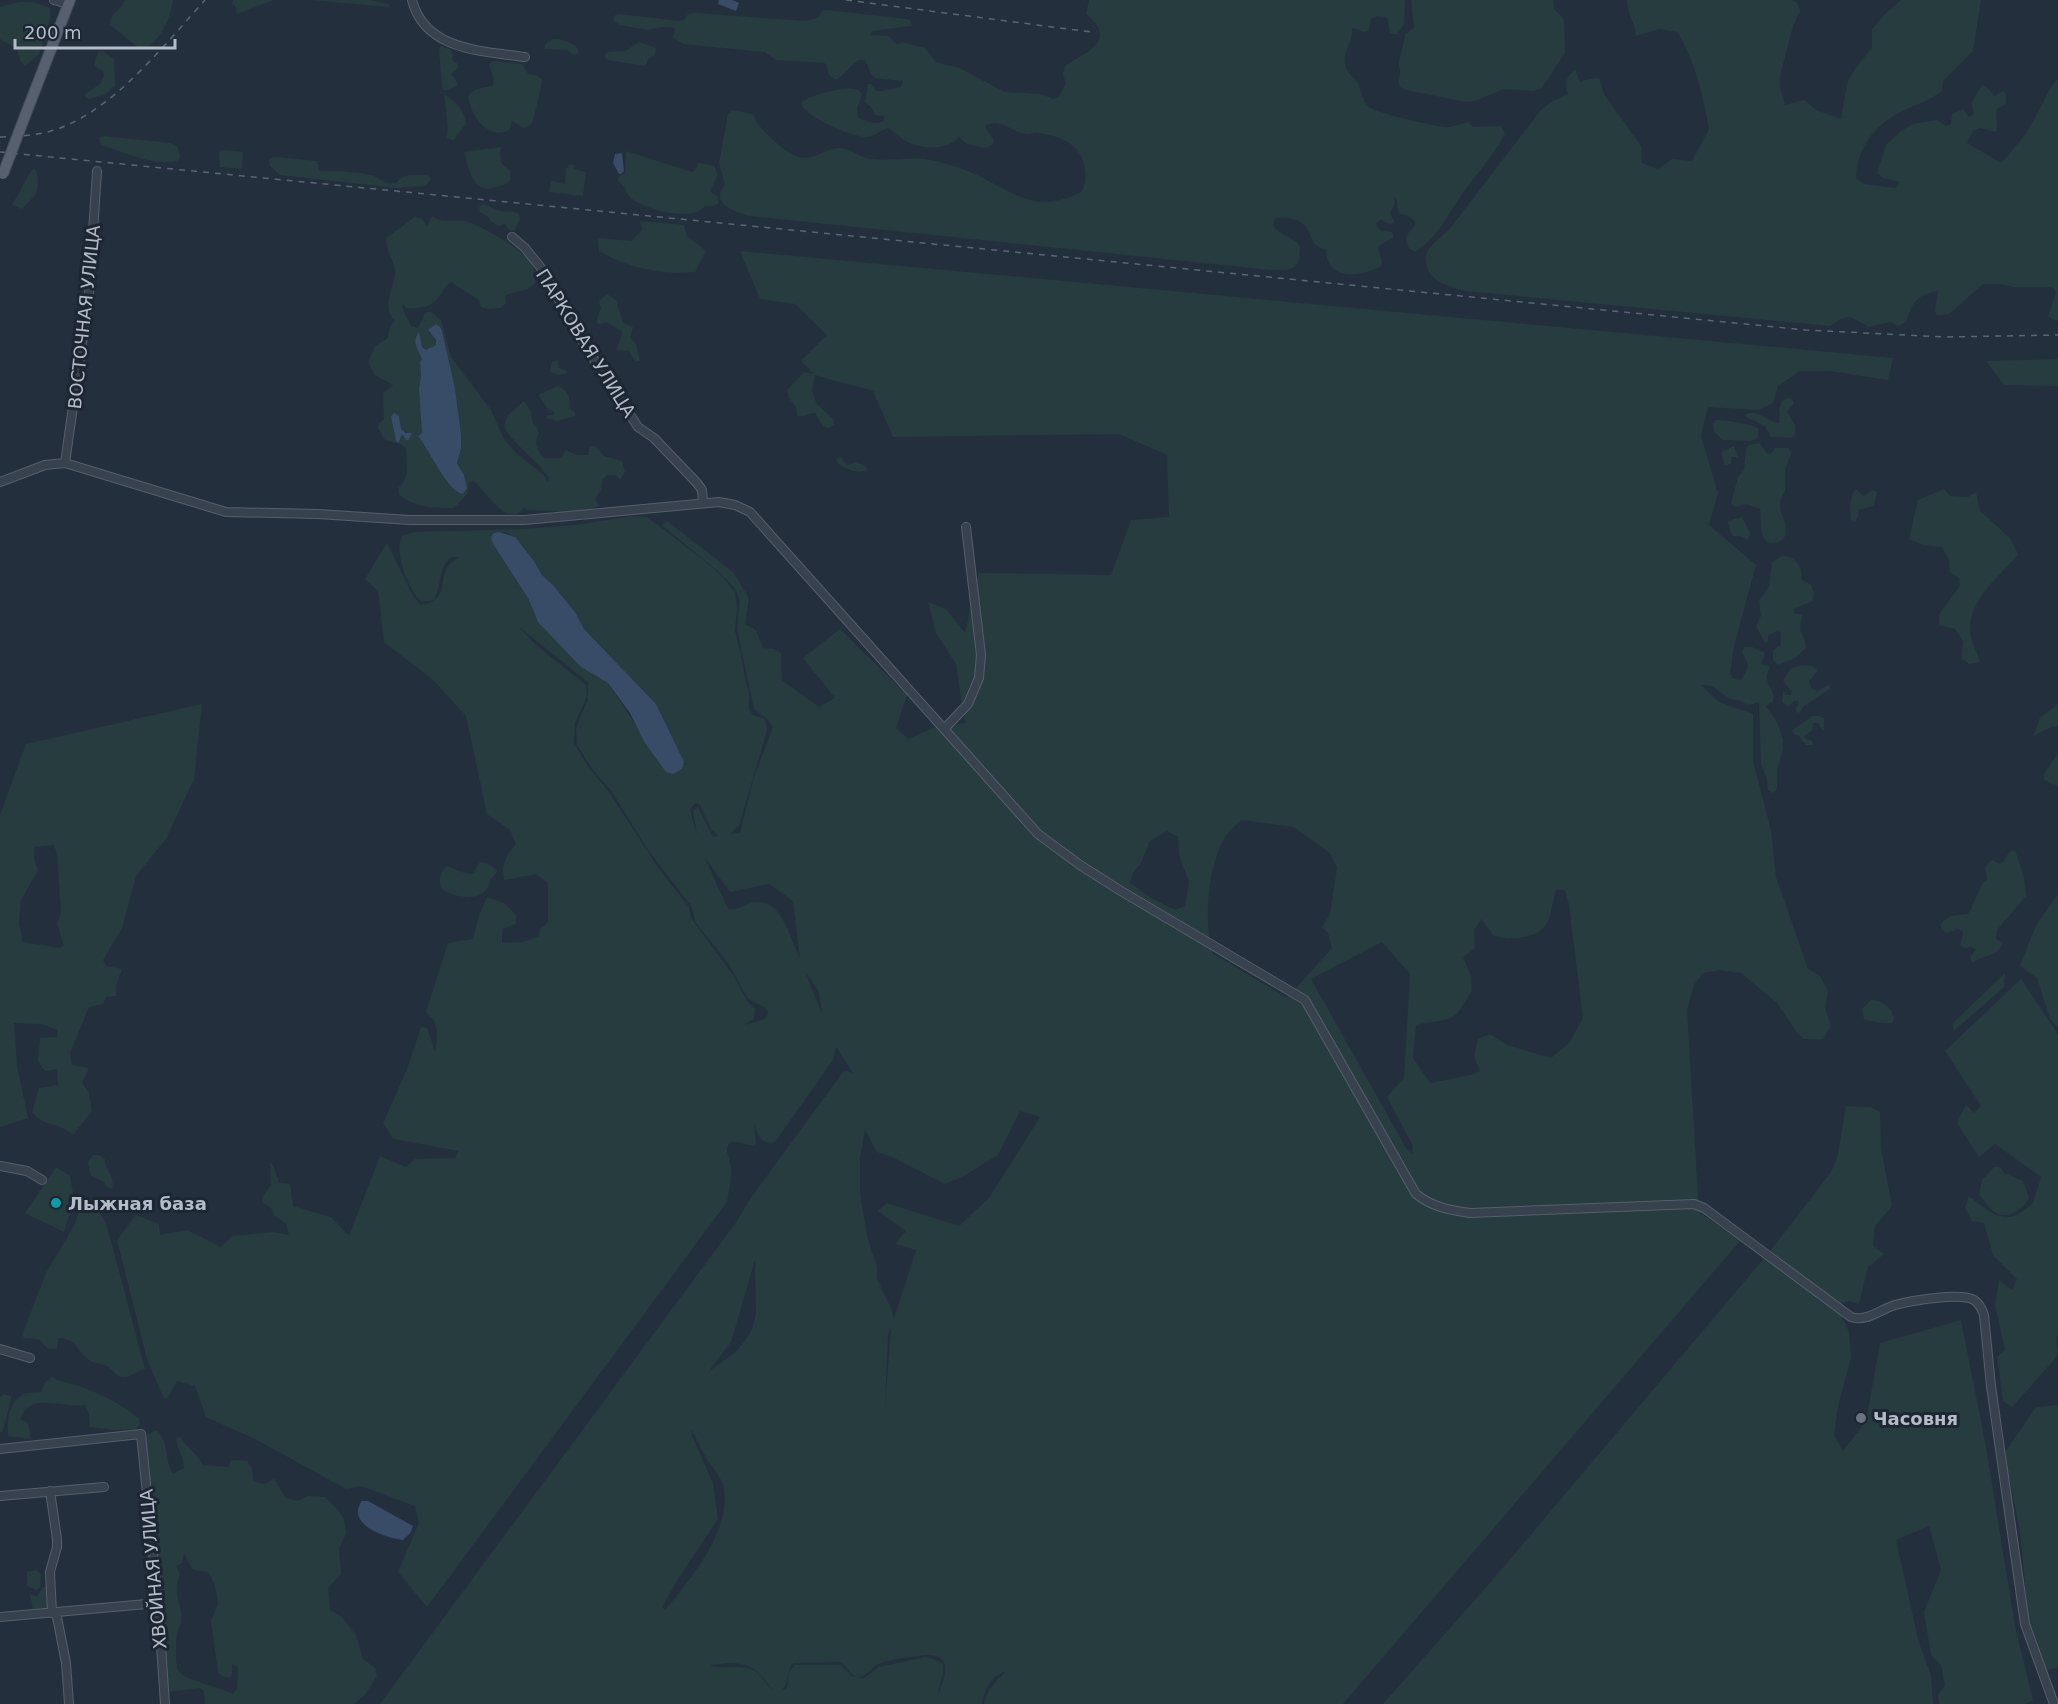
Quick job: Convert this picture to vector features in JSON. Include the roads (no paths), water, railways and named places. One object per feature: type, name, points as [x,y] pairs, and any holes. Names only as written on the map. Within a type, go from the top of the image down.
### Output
[{"type":"main road","points":[[1,178],[69,2]]},
{"type":"street","points":[[54,0],[69,2]]},
{"type":"street","points":[[412,0],[417,14],[428,28],[448,42],[463,49],[525,57]]},
{"type":"street","name":"ВОСТОЧНАЯ УЛИЦА","points":[[65,463],[89,294],[97,171]]},
{"type":"street","name":"ПАРКОВАЯ УЛИЦА","points":[[512,237],[525,248],[541,268],[587,349],[638,427],[654,438],[697,483],[702,490],[703,502]]},
{"type":"street","points":[[0,482],[45,465],[65,463],[226,512],[318,514],[411,520],[525,520],[703,502],[735,505],[750,512],[1027,822],[1061,852],[1305,1000],[1416,1194],[1423,1200],[1450,1211],[1470,1213],[1694,1204],[1704,1208],[1851,1317],[1858,1319],[1895,1305],[1938,1298],[1960,1296],[1975,1301],[1981,1307],[1984,1315],[1991,1386],[2025,1624],[2054,1704]]},
{"type":"street","points":[[945,728],[968,704],[979,678],[981,655],[966,527]]},
{"type":"street","points":[[0,1166],[27,1171],[42,1180]]},
{"type":"street","points":[[0,1349],[30,1358]]},
{"type":"street","name":"ХВОЙНАЯ УЛИЦА","points":[[0,1449],[141,1434],[158,1603],[165,1704]]},
{"type":"street","points":[[0,1496],[104,1487]]},
{"type":"street","points":[[50,1491],[57,1539],[50,1572],[54,1612],[66,1663],[69,1704]]},
{"type":"street","points":[[0,1617],[158,1603]]},
{"type":"water","points":[[719,0],[732,0],[739,3],[736,11],[718,4]]},
{"type":"water","points":[[622,153],[624,171],[619,174],[613,163],[615,154]]},
{"type":"water","points":[[436,324],[442,331],[455,388],[461,434],[461,449],[457,463],[464,475],[467,488],[463,494],[451,486],[418,436],[422,433],[419,389],[422,359],[416,346],[416,339],[419,332],[422,347],[426,350],[436,345],[436,340],[428,330]]},
{"type":"water","points":[[394,413],[399,416],[401,429],[406,433],[412,433],[406,440],[403,435],[401,436],[399,443],[396,441],[391,417]]},
{"type":"water","points":[[499,532],[515,537],[542,575],[575,612],[584,629],[656,704],[684,762],[682,769],[673,774],[666,772],[645,743],[630,713],[608,683],[581,667],[538,622],[528,598],[493,544],[491,537],[494,533]]},
{"type":"water","points":[[362,1501],[368,1501],[413,1526],[411,1532],[403,1540],[369,1528],[359,1517],[358,1509]]},
{"type":"railway","points":[[0,137],[51,131],[95,110],[135,76],[205,0]]},
{"type":"railway","points":[[846,0],[1091,32]]},
{"type":"railway","points":[[0,152],[1806,330],[1944,337],[2058,335]]},
{"type":"place","name":"Лыжная база","points":[[56,1203]]},
{"type":"place","name":"Часовня","points":[[1861,1418]]}]
